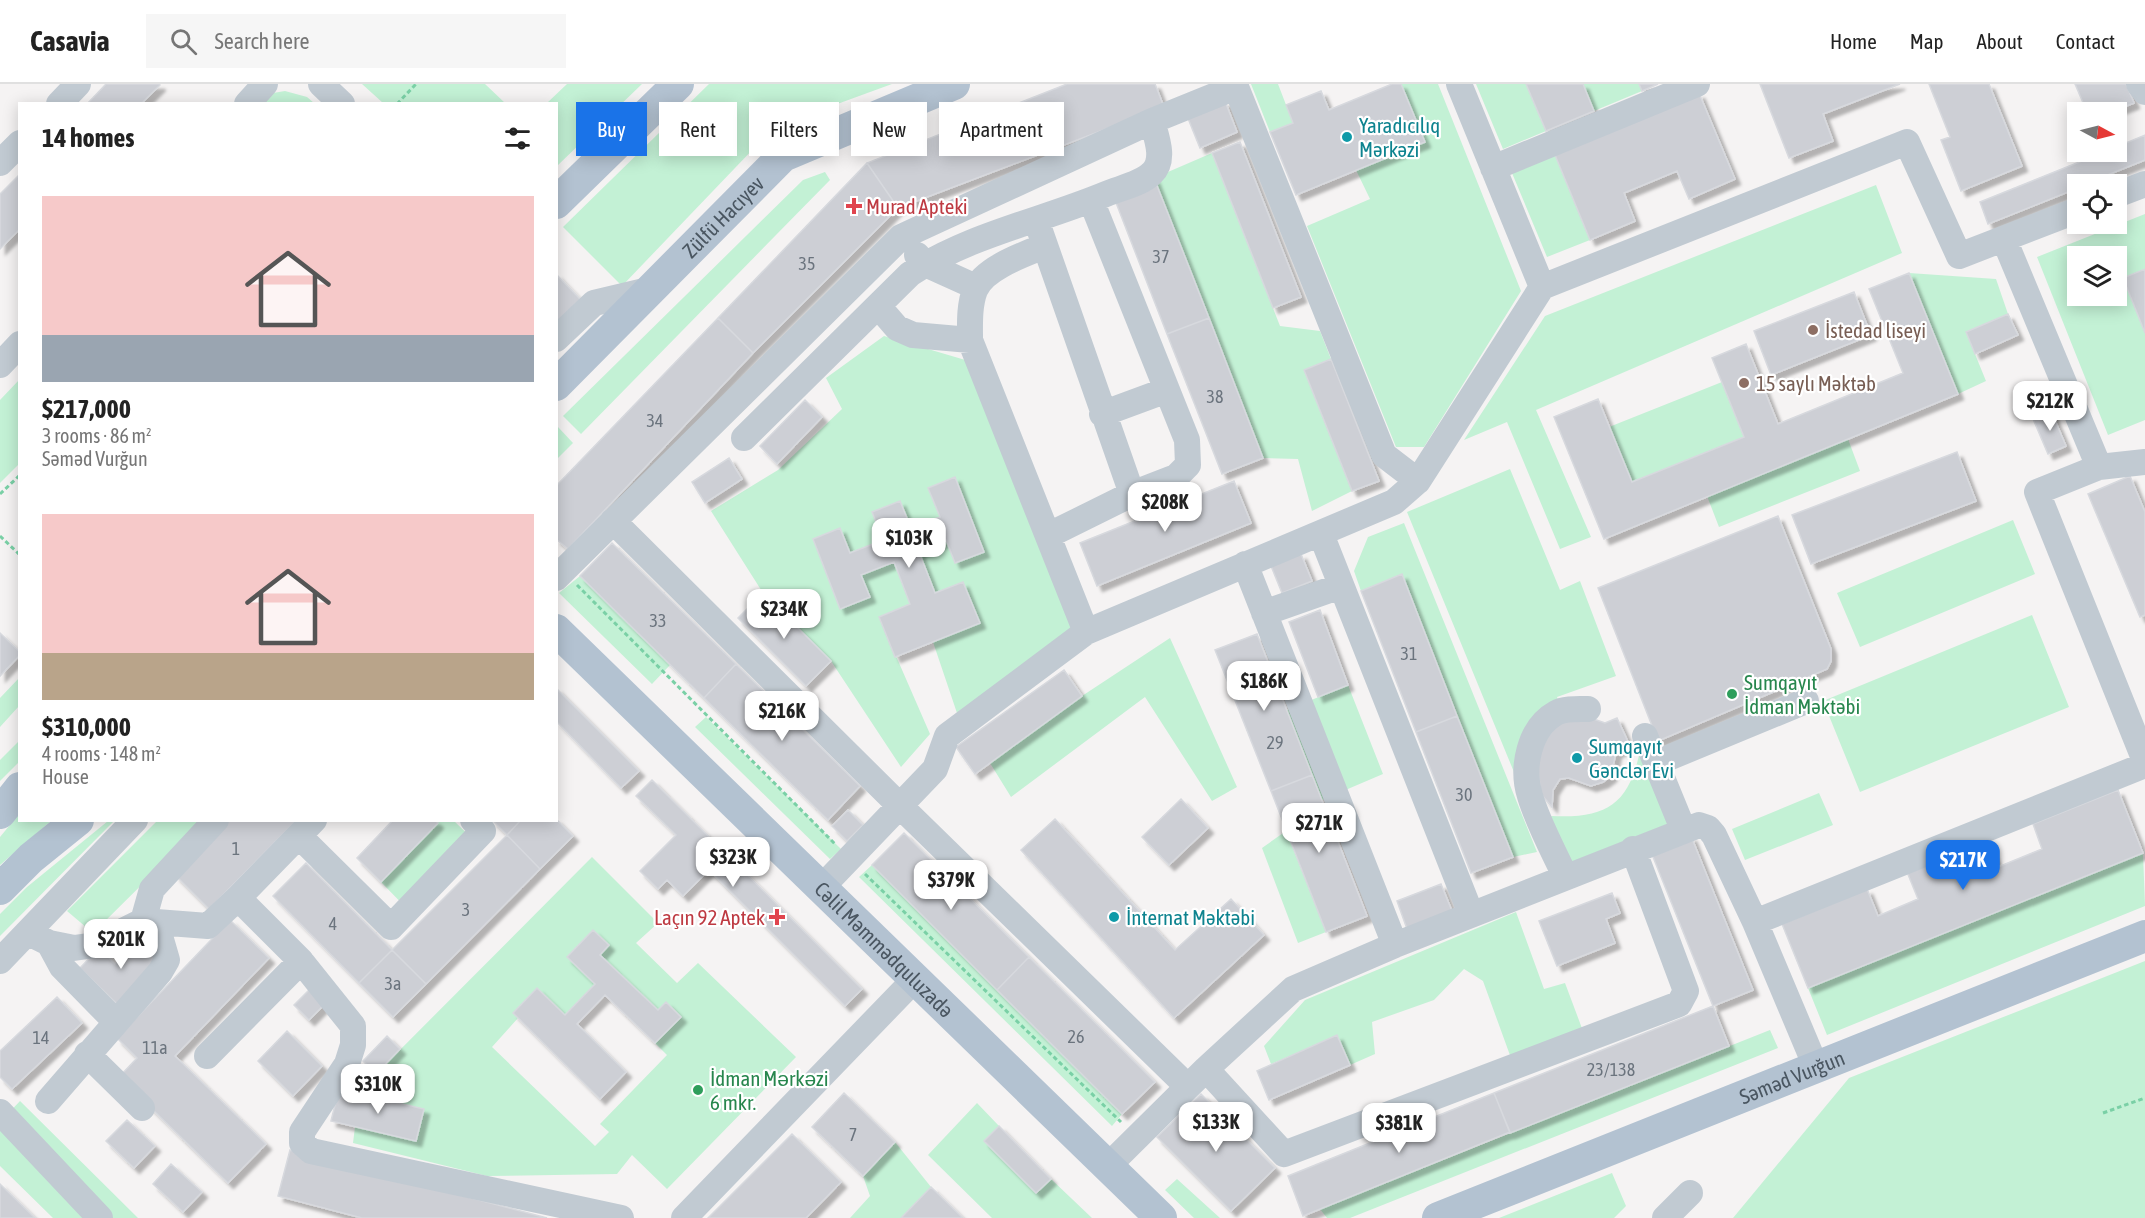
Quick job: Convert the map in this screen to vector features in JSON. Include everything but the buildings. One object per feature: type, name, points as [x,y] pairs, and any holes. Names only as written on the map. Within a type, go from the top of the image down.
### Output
[{"type":"main road","points":[[558,203],[678,84]]},
{"type":"main road","name":"Zülfü Hacıyev","points":[[558,384],[783,156],[954,84]]},
{"type":"main road","name":"Cəlil Məmmədquluzadə","points":[[558,632],[1161,1218]]},
{"type":"main road","points":[[0,813],[18,790]]},
{"type":"main road","points":[[0,889],[31,858],[76,822]]},
{"type":"main road","name":"Səməd Vurğun","points":[[1438,1218],[2145,936]]},
{"type":"street","points":[[61,102],[78,84]]},
{"type":"street","points":[[249,102],[265,84]]},
{"type":"street","points":[[321,84],[340,102]]},
{"type":"street","points":[[1459,84],[1542,287]]},
{"type":"street","points":[[1493,168],[1698,84]]},
{"type":"street","points":[[2139,84],[2145,92]]},
{"type":"street","points":[[558,576],[901,237],[1152,121],[1235,86],[1384,455],[1418,481]]},
{"type":"street","points":[[744,438],[910,274],[925,264],[955,248],[1091,200],[1152,173],[1159,160],[1158,142],[1152,121]]},
{"type":"street","points":[[821,888],[935,769],[947,736],[1086,632],[1394,502],[1418,481],[1542,287],[1907,142],[1959,256],[2067,214]]},
{"type":"street","points":[[0,163],[18,145]]},
{"type":"street","points":[[2127,191],[2145,184]]},
{"type":"street","points":[[1049,535],[1132,494],[1176,477],[1188,465],[1187,440],[1091,200]]},
{"type":"street","points":[[1037,219],[1045,246],[1064,291],[1102,414],[1132,494]]},
{"type":"street","points":[[901,237],[925,264],[976,287]]},
{"type":"street","points":[[2004,239],[2099,467]]},
{"type":"street","points":[[1045,246],[1008,261],[976,287],[971,309],[970,340],[1086,632]]},
{"type":"street","points":[[558,337],[594,303],[653,289]]},
{"type":"street","points":[[878,306],[897,328],[913,335],[970,340]]},
{"type":"street","points":[[0,365],[18,346]]},
{"type":"street","points":[[1102,414],[1167,390]]},
{"type":"street","points":[[1755,922],[2145,763],[2037,492],[2099,467],[2145,462]]},
{"type":"street","points":[[613,521],[1188,1087]]},
{"type":"street","points":[[1320,534],[1470,914]]},
{"type":"street","points":[[1245,564],[1395,945]]},
{"type":"street","points":[[1264,612],[1341,586]]},
{"type":"street","points":[[1656,763],[1806,701]]},
{"type":"street","points":[[1564,876],[1530,795],[1526,778],[1528,757],[1541,727],[1556,713],[1570,709],[1588,709]]},
{"type":"street","points":[[1645,736],[1683,829]]},
{"type":"street","points":[[0,961],[39,938],[133,822]]},
{"type":"street","points":[[48,1101],[160,972],[167,960],[149,922],[152,889],[214,822]]},
{"type":"street","points":[[39,938],[74,948],[95,945],[149,922],[208,926],[307,828],[391,927],[483,831],[475,822]]},
{"type":"street","points":[[1108,1166],[1206,1068],[1293,989],[1564,876],[1683,829],[1699,825],[1708,828],[1714,835],[1755,922],[1816,1067]]},
{"type":"street","points":[[1206,1068],[1284,1154],[1679,1004],[1686,991],[1633,849]]},
{"type":"street","points":[[238,898],[301,961],[353,1026],[353,1045],[346,1064],[302,1132],[302,1143],[311,1151],[621,1218]]},
{"type":"street","points":[[39,938],[62,967],[115,1022]]},
{"type":"street","points":[[207,1056],[301,961]]},
{"type":"street","points":[[684,1218],[915,979]]},
{"type":"street","points":[[87,1054],[142,1107]]},
{"type":"street","points":[[0,1112],[100,1218]]},
{"type":"street","points":[[1665,1218],[1690,1193]]},
{"type":"path","points":[[399,102],[416,84]]},
{"type":"path","points":[[0,494],[18,477]]},
{"type":"path","points":[[0,536],[18,553]]},
{"type":"path","points":[[2103,1113],[2145,1098]]},
{"type":"green space","points":[[362,84],[485,84],[504,102],[382,102]]},
{"type":"green space","points":[[567,84],[642,84],[623,102],[576,102],[576,148],[558,165],[558,102],[548,102]]},
{"type":"green space","points":[[709,84],[892,84],[839,103],[749,102],[749,153],[622,286],[563,227],[635,156],[647,156],[647,145],[659,133],[659,156],[737,156],[737,102],[691,102]]},
{"type":"green space","points":[[1251,84],[1278,84],[1293,123],[1270,132]]},
{"type":"green space","points":[[1401,84],[1438,84],[1521,291],[1424,447],[1396,447],[1307,226],[1370,199],[1356,170]]},
{"type":"green space","points":[[1476,84],[1526,84],[1546,131],[1503,149]]},
{"type":"green space","points":[[1583,84],[1639,84],[1642,91],[1594,111]]},
{"type":"green space","points":[[285,91],[307,97],[313,102],[264,102],[273,93]]},
{"type":"green space","points":[[1212,153],[1280,326],[1320,331],[1331,359],[1304,370],[1352,491],[1312,511],[1298,459],[1263,458],[1154,178]]},
{"type":"green space","points":[[1555,155],[1590,240],[1547,257],[1512,173]]},
{"type":"green space","points":[[825,172],[830,180],[581,434],[563,416],[803,180]]},
{"type":"green space","points":[[1876,185],[1902,253],[1536,410],[1591,537],[1560,549],[1507,422],[1464,440],[1545,316]]},
{"type":"green space","points":[[2145,214],[2145,269],[2127,277],[2127,246],[2067,246],[2067,306],[2127,306],[2127,289],[2145,333],[2145,420],[2108,435],[2037,257],[2095,234],[2127,234],[2127,221]]},
{"type":"green space","points":[[1909,273],[1996,279],[2008,314],[1966,332],[1986,381],[1958,394]]},
{"type":"green space","points":[[884,336],[989,367],[1074,627],[958,716],[933,642],[980,623],[963,582],[935,593],[919,552],[946,540],[956,563],[984,551],[955,477],[928,488],[940,517],[911,528],[900,501],[872,512],[883,540],[850,553],[840,528],[813,539],[840,608],[870,597],[861,575],[894,562],[910,604],[879,617],[930,734],[901,767],[831,661],[763,593],[711,511],[778,470],[842,409],[826,378]]},
{"type":"green space","points":[[18,381],[18,465],[0,483],[0,400]]},
{"type":"green space","points":[[1722,382],[1744,437],[1632,482],[1609,427]]},
{"type":"green space","points":[[558,427],[573,443],[558,458]]},
{"type":"green space","points":[[1848,439],[1860,471],[1719,527],[1707,496]]},
{"type":"green space","points":[[1510,469],[1560,590],[1580,581],[1616,676],[1557,697],[1559,703],[1516,777],[1407,512]]},
{"type":"green space","points":[[2013,520],[2035,574],[1860,647],[1837,593]]},
{"type":"green space","points":[[1404,523],[1537,852],[1513,857],[1402,575],[1361,591],[1354,571],[1368,537]]},
{"type":"green space","points":[[580,576],[670,665],[652,684],[559,593]]},
{"type":"green space","points":[[2032,615],[2069,707],[1860,792],[1823,701]]},
{"type":"green space","points":[[1170,638],[1237,787],[1212,801],[1145,697],[1011,797],[990,763],[1082,696]]},
{"type":"green space","points":[[18,679],[18,707],[0,727],[0,698]]},
{"type":"green space","points":[[1348,685],[1383,774],[1322,800],[1287,710]]},
{"type":"green space","points":[[706,717],[841,849],[830,859],[695,727]]},
{"type":"green space","points":[[18,742],[18,763],[0,781],[0,760]]},
{"type":"green space","points":[[1641,746],[1673,822],[1569,863],[1551,816],[1588,814],[1614,804],[1630,781]]},
{"type":"green space","points":[[1819,793],[1833,825],[1745,860],[1732,829]]},
{"type":"green space","points":[[18,815],[18,822],[50,822],[0,865],[0,837]]},
{"type":"green space","points":[[107,822],[113,822],[0,936],[0,914],[27,887]]},
{"type":"green space","points":[[156,822],[205,822],[93,933],[67,911]]},
{"type":"green space","points":[[434,822],[455,822],[482,848],[415,917],[381,882]]},
{"type":"green space","points":[[1286,831],[1326,932],[1298,943],[1262,848]]},
{"type":"green space","points":[[2143,853],[2145,906],[1827,1035],[1808,988]]},
{"type":"green space","points":[[592,857],[658,923],[636,943],[677,983],[698,963],[796,1057],[667,1189],[632,1155],[617,1174],[487,1176],[353,1143],[355,1127],[416,1141],[424,1109],[371,1096],[376,1074]],"holes":[[[593,930],[609,945],[600,955],[658,1010],[666,1002],[681,1017],[655,1043],[667,1055],[600,1124],[609,1132],[595,1146],[492,1047],[518,1018],[513,1013],[537,988],[565,1015],[595,984],[567,957]]]},
{"type":"green space","points":[[872,865],[1122,1114],[1112,1126],[859,877]]},
{"type":"green space","points":[[1516,912],[1544,989],[1565,983],[1583,1031],[1511,1058],[1483,981],[1464,969],[1434,1000],[1372,1022],[1375,1054],[1350,1065],[1337,1036],[1271,1064],[1264,1046],[1305,1000]]},
{"type":"green space","points":[[2145,961],[2145,1218],[1733,1218],[1849,1078]]},
{"type":"green space","points":[[1770,1030],[1778,1048],[1350,1218],[1327,1218],[1320,1209]]},
{"type":"green space","points":[[20,1101],[138,1218],[53,1218],[0,1166],[0,1116],[3,1119]]},
{"type":"green space","points":[[977,1103],[999,1126],[985,1141],[1036,1193],[1051,1179],[1092,1218],[992,1218],[928,1155]]},
{"type":"green space","points":[[895,1142],[931,1187],[901,1218],[850,1218],[870,1196],[863,1176]]},
{"type":"green space","points":[[1612,1173],[1626,1206],[1614,1218],[1499,1218]]},
{"type":"green space","points":[[1177,1179],[1220,1218],[1194,1218],[1165,1190]]},
{"type":"place","name":"Yaradıcılıq Mərkəzi","points":[[1347,137]]},
{"type":"place","name":"Murad Apteki","points":[[854,206]]},
{"type":"place","name":"İstedad liseyi","points":[[1813,330]]},
{"type":"place","name":"15 saylı Məktəb","points":[[1744,383]]},
{"type":"place","name":"Sumqayıt İdman Məktəbi","points":[[1732,694]]},
{"type":"place","name":"Sumqayıt Gənclər Evi","points":[[1577,758]]},
{"type":"place","name":"Laçın 92 Aptek","points":[[777,917]]},
{"type":"place","name":"İnternat Məktəbi","points":[[1114,917]]},
{"type":"place","name":"İdman Mәrkәzi 6 mkr.","points":[[698,1090]]}]
